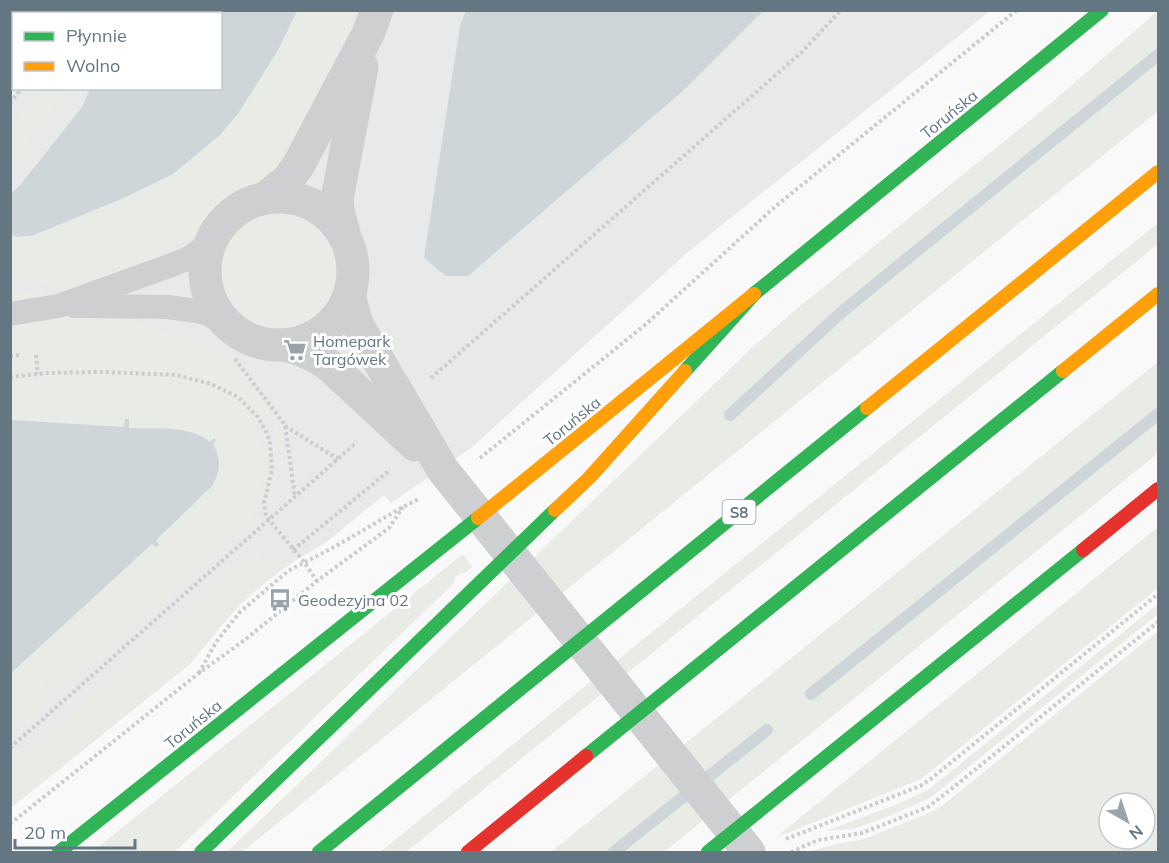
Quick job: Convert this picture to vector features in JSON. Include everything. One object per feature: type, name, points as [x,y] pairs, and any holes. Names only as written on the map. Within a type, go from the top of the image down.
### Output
[{"type":"main road","name":"Toruńska","points":[[59,852],[580,436],[1102,10]]},
{"type":"main road","name":"S8","points":[[320,852],[1158,172]]},
{"type":"main road","points":[[201,852],[588,478],[756,292]]},
{"type":"main road","points":[[468,852],[1158,294]]},
{"type":"main road","points":[[708,852],[1158,489]]},
{"type":"street","points":[[265,198],[288,180],[298,166],[372,22]]},
{"type":"street","points":[[282,345],[301,342],[333,322],[344,306],[351,287],[352,258],[338,211],[337,199],[372,22]]},
{"type":"street","points":[[346,239],[326,213],[294,198],[265,198],[249,203],[234,211],[213,237],[207,253],[205,269],[210,299],[218,313],[231,327],[246,337],[264,343],[302,349],[316,355],[443,470],[763,849]]},
{"type":"street","points":[[351,287],[351,299],[357,324],[443,470]]},
{"type":"lane","points":[[58,306],[191,257],[207,245],[213,237]]},
{"type":"lane","points":[[10,314],[58,306],[168,307],[208,314],[231,327]]},
{"type":"path","points":[[479,459],[645,325],[776,206],[1017,10]]},
{"type":"path","points":[[10,103],[20,90]]},
{"type":"path","points":[[10,356],[19,355]]},
{"type":"path","points":[[36,355],[38,374]]},
{"type":"path","points":[[235,359],[285,425],[338,459]]},
{"type":"path","points":[[10,377],[103,372],[157,374],[187,377],[221,388],[238,397],[263,425],[272,452],[271,479],[264,503],[264,512],[317,581]]},
{"type":"path","points":[[285,425],[295,498]]},
{"type":"path","points":[[293,550],[385,474]]},
{"type":"path","points":[[199,673],[216,642],[240,612],[288,571],[421,498]]},
{"type":"path","points":[[10,824],[199,673],[389,528],[403,507]]},
{"type":"path","points":[[763,849],[920,786],[1158,594]]},
{"type":"path","points":[[791,852],[818,840],[862,833],[928,807],[1158,622]]},
{"type":"shaded area","points":[[118,10],[297,11],[277,52],[237,115],[220,135],[173,174],[126,197],[34,235],[16,237],[11,234],[11,194],[82,107],[90,90],[222,90],[222,12],[117,12]]},
{"type":"shaded area","points":[[466,10],[763,11],[684,90],[468,276],[446,276],[424,258],[460,26]]},
{"type":"shaded area","name":"Homepark Targówek","points":[[11,11],[990,11],[688,252],[471,448],[391,503],[384,495],[328,541],[295,561],[268,572],[11,798]]},
{"type":"shaded area","points":[[297,11],[379,11],[286,155],[258,189],[286,186],[302,188],[329,201],[345,216],[361,246],[365,275],[358,303],[343,327],[320,345],[293,355],[264,355],[233,342],[212,321],[199,294],[196,263],[204,232],[86,293],[11,275],[10,234],[16,237],[34,235],[126,197],[173,174],[220,135],[277,52]]},
{"type":"shaded area","points":[[1158,11],[1158,111],[242,852],[227,852],[755,345],[1038,114]]},
{"type":"shaded area","points":[[39,90],[64,90],[47,118],[11,162],[11,125]]},
{"type":"shaded area","points":[[1158,223],[1158,244],[406,852],[380,852]]},
{"type":"shaded area","points":[[11,288],[56,299],[11,308]]},
{"type":"shaded area","points":[[73,310],[101,313],[210,346],[219,351],[248,383],[276,423],[283,447],[281,482],[279,481],[278,446],[274,430],[266,414],[253,423],[262,445],[264,462],[263,477],[253,520],[59,691],[48,678],[43,682],[54,695],[11,733],[11,673],[152,543],[156,547],[159,544],[156,541],[212,486],[218,453],[213,444],[214,438],[210,442],[183,430],[129,428],[125,419],[124,427],[11,420],[11,363],[17,362],[15,349],[11,349],[11,321]]},
{"type":"shaded area","points":[[1158,362],[1158,453],[664,852],[551,852]]},
{"type":"shaded area","points":[[125,419],[129,419],[129,428],[182,430],[210,442],[214,438],[216,440],[213,444],[219,465],[215,480],[212,486],[156,540],[159,545],[156,547],[152,544],[11,673],[11,420],[124,427]]},
{"type":"shaded area","points":[[1158,527],[1158,588],[921,779],[775,838]]},
{"type":"shaded area","points":[[256,550],[272,569],[290,555],[295,561],[243,602],[189,665],[11,808],[11,763]]},
{"type":"shaded area","points":[[463,554],[472,567],[455,577],[454,583],[175,852],[92,852]]},
{"type":"shaded area","points":[[1158,604],[1158,614],[930,798],[854,829],[826,831],[928,790]]},
{"type":"shaded area","points":[[1158,631],[1158,852],[808,852],[861,840],[942,806]]},
{"type":"waterway","points":[[730,415],[844,310],[1158,55]]},
{"type":"waterway","points":[[811,694],[1158,414]]},
{"type":"waterway","points":[[614,852],[767,730]]},
{"type":"traffic: fast","points":[[754,294],[1102,10]]},
{"type":"traffic: fast","points":[[685,371],[756,292]]},
{"type":"traffic: fast","points":[[586,756],[1063,371]]},
{"type":"traffic: fast","points":[[319,852],[867,408]]},
{"type":"traffic: fast","points":[[201,852],[555,510]]},
{"type":"traffic: fast","points":[[59,852],[478,518]]},
{"type":"traffic: fast","points":[[708,852],[1083,550]]},
{"type":"traffic: slow","points":[[867,408],[1158,172]]},
{"type":"traffic: slow","points":[[478,518],[754,294]]},
{"type":"traffic: slow","points":[[1063,371],[1158,294]]},
{"type":"traffic: slow","points":[[555,510],[589,478],[685,371]]},
{"type":"traffic: jam","points":[[1083,550],[1158,489]]},
{"type":"traffic: jam","points":[[468,852],[586,756]]},
{"type":"place","name":"Homepark Targówek","points":[[295,350]]},
{"type":"place","name":"Geodezyjna 02","points":[[280,600]]}]
